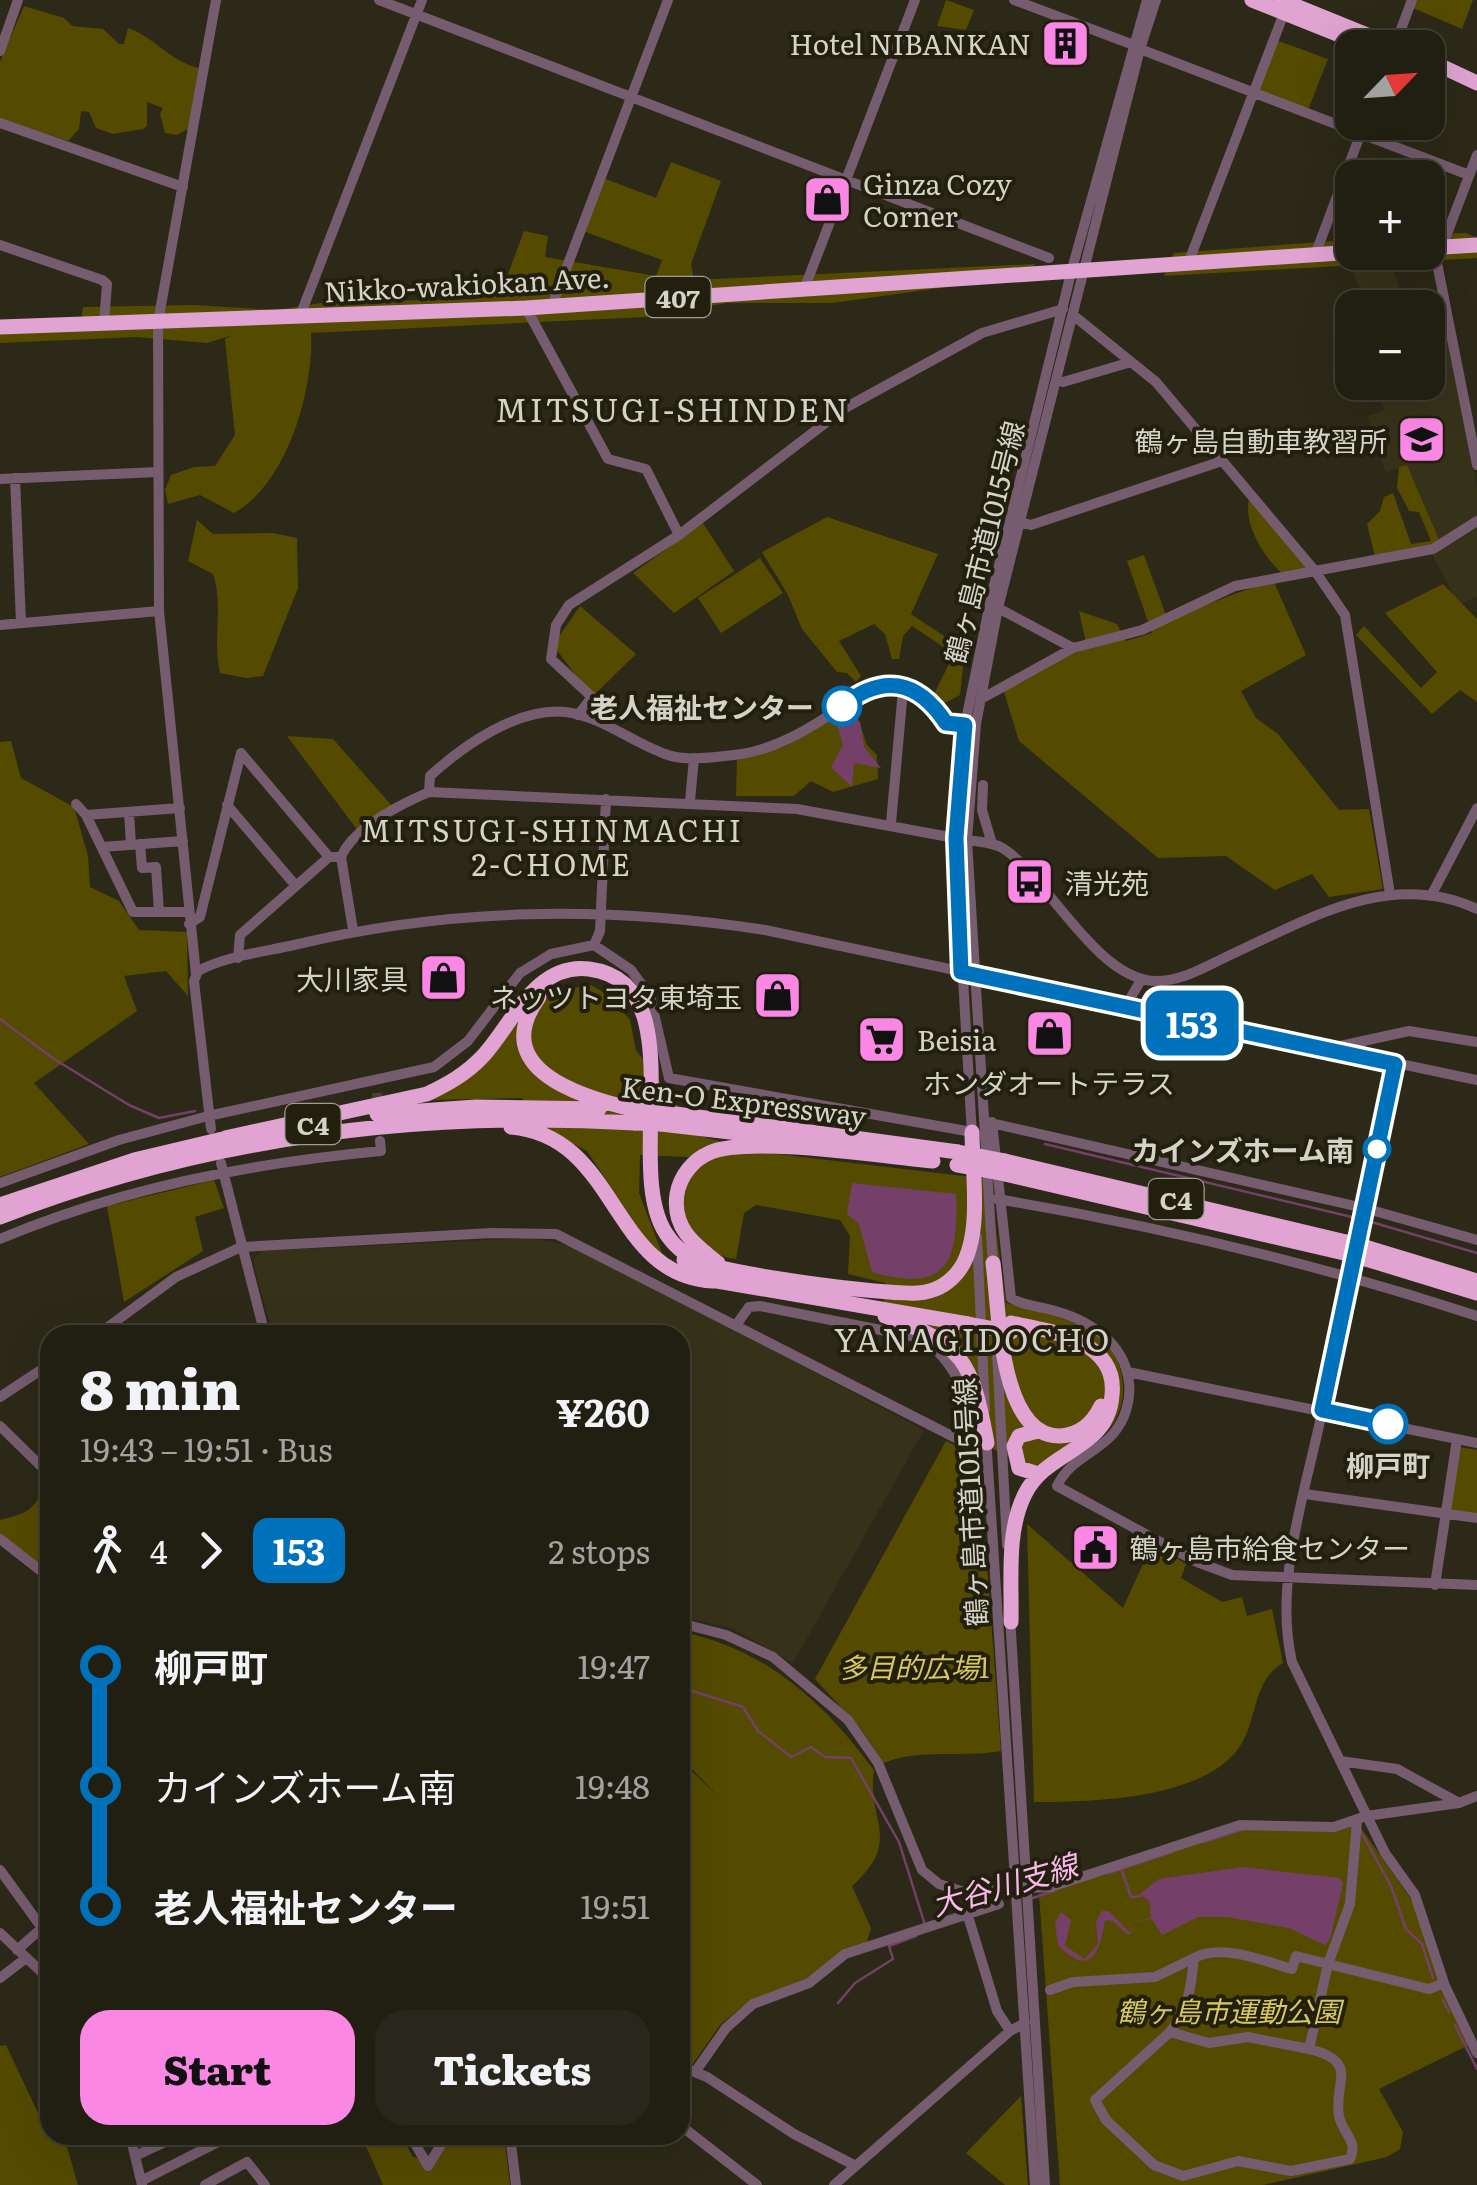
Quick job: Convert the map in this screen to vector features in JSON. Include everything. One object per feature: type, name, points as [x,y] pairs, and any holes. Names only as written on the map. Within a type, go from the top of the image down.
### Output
[{"type":"highway","points":[[1252,0],[1286,4],[1355,30]]},
{"type":"highway","points":[[1286,4],[1337,30]]},
{"type":"highway","points":[[1445,68],[1477,83]]},
{"type":"highway","points":[[1445,79],[1477,94]]},
{"type":"highway","points":[[1445,247],[1477,245]]},
{"type":"highway","name":"Nikko-wakiokan Ave.","points":[[0,326],[526,308],[1189,260],[1335,253]]},
{"type":"highway","points":[[218,1134],[408,1100],[457,1080],[483,1056],[546,980],[567,971],[589,969],[612,977],[629,993],[649,1031],[650,1190],[657,1218],[670,1240],[718,1273]]},
{"type":"highway","points":[[636,1116],[563,1088],[533,1063],[526,1026],[530,1009],[541,994],[570,979],[591,978],[610,984],[628,1002],[643,1040],[643,1173],[649,1214],[670,1248],[718,1273],[1066,1335],[1100,1358],[1113,1390],[1109,1411],[1097,1432],[1038,1474],[1018,1508],[1011,1622]]},
{"type":"highway","name":"Ken-O Expressway","points":[[0,1206],[218,1134],[396,1112],[476,1107],[661,1118],[958,1159],[1477,1281]]},
{"type":"highway","name":"Ken-O Expressway","points":[[0,1218],[87,1186],[199,1155],[284,1138],[432,1122],[636,1116]]},
{"type":"highway","name":"Ken-O Expressway","points":[[661,1118],[934,1160],[958,1159]]},
{"type":"highway","points":[[432,1122],[528,1129],[560,1142],[590,1166],[646,1252],[690,1280],[718,1273]]},
{"type":"highway","points":[[851,1296],[935,1290],[961,1268],[972,1222],[982,1125]]},
{"type":"highway","points":[[718,1273],[689,1240],[676,1208],[683,1176],[709,1152],[760,1148],[934,1160]]},
{"type":"highway","name":"Ken-O Expressway","points":[[1367,1254],[1477,1292]]},
{"type":"highway","points":[[992,1263],[1014,1398],[1038,1431]]},
{"type":"highway","points":[[851,1296],[937,1336],[956,1352],[970,1373],[987,1449]]},
{"type":"highway","points":[[1011,1328],[1079,1349],[1094,1363],[1102,1381],[1102,1402],[1085,1428],[1071,1435],[1038,1431],[1019,1436],[1014,1446],[1019,1468],[1038,1474]]},
{"type":"street","points":[[0,51],[18,0]]},
{"type":"street","points":[[216,0],[158,322],[158,472],[159,612],[208,1116],[218,1134]]},
{"type":"street","points":[[379,0],[1049,258]]},
{"type":"street","points":[[300,316],[422,0]]},
{"type":"street","points":[[552,306],[668,0]]},
{"type":"street","points":[[805,287],[915,0]]},
{"type":"street","points":[[1014,0],[1253,92],[1335,118]]},
{"type":"street","name":"鶴ヶ島市道1015号線","points":[[1034,2185],[992,1263],[966,973],[961,839],[965,725],[991,598],[1147,0]]},
{"type":"street","name":"鶴ヶ島市道1015号線","points":[[1136,46],[1156,0]]},
{"type":"street","points":[[1402,30],[1412,0]]},
{"type":"street","points":[[1189,260],[1286,4]]},
{"type":"street","points":[[0,123],[183,187]]},
{"type":"street","points":[[1314,255],[1358,140]]},
{"type":"street","points":[[1392,140],[1469,175]]},
{"type":"street","points":[[1445,227],[1477,155]]},
{"type":"street","points":[[0,244],[102,280],[106,284],[104,323]]},
{"type":"street","points":[[1439,270],[1477,465]]},
{"type":"street","points":[[526,308],[608,460],[646,469],[678,535]]},
{"type":"street","points":[[578,715],[592,697],[551,659],[562,614],[576,599],[678,535],[846,408],[972,337],[1068,312],[1156,382],[1315,572],[1345,615],[1390,894]]},
{"type":"street","name":"鶴ヶ島市道1015号線","points":[[961,839],[998,608],[1056,380],[1068,312]]},
{"type":"street","points":[[1056,380],[1063,382],[1131,362]]},
{"type":"street","points":[[1020,522],[1031,524],[1222,461]]},
{"type":"street","points":[[0,479],[158,472]]},
{"type":"street","points":[[15,478],[21,623]]},
{"type":"street","points":[[981,699],[1073,648],[1142,630],[1236,586],[1433,549],[1477,520]]},
{"type":"street","points":[[998,608],[1073,648]]},
{"type":"street","points":[[0,625],[159,612]]},
{"type":"street","points":[[429,792],[430,776],[444,763],[507,724],[563,712],[622,731],[664,754],[694,758],[748,753],[786,740],[870,686],[882,683],[927,699],[946,723],[965,725]]},
{"type":"street","points":[[891,824],[903,690]]},
{"type":"street","points":[[76,804],[86,815],[133,912],[200,917],[241,753],[335,857],[353,930]]},
{"type":"street","points":[[690,801],[694,758]]},
{"type":"street","points":[[983,785],[982,810],[992,832],[992,844]]},
{"type":"street","points":[[238,958],[240,936],[296,886],[358,836],[429,792],[690,801],[796,809],[992,844],[1009,853],[1100,952],[1141,980],[1188,975],[1303,917],[1390,894],[1432,894],[1477,909]]},
{"type":"street","points":[[594,945],[601,912],[606,799]]},
{"type":"street","points":[[227,805],[296,886]]},
{"type":"street","points":[[86,815],[180,808]]},
{"type":"street","points":[[1432,894],[1477,808]]},
{"type":"street","points":[[129,812],[142,868],[156,867],[159,912]]},
{"type":"street","points":[[102,847],[183,841]]},
{"type":"street","points":[[196,974],[238,958],[353,930],[440,918],[601,912],[765,930],[1124,1009],[1477,1080]]},
{"type":"street","points":[[0,1183],[118,1140],[208,1116],[376,1088],[422,1070],[448,1058],[468,1040],[520,973],[551,954],[594,945],[631,970],[650,996],[669,1078],[982,1125],[1364,1208],[1477,1240]]},
{"type":"street","points":[[1124,1009],[1141,980]]},
{"type":"street","points":[[1325,1050],[1409,1031],[1477,1042]]},
{"type":"street","points":[[1395,1064],[1289,1578],[1286,1637],[1292,1662],[1362,1818],[1416,1895],[1444,1986],[1477,2053]]},
{"type":"street","points":[[982,1125],[1010,1298],[1089,1325],[1119,1352],[1128,1372],[1130,1392],[1121,1424],[1103,1443],[1065,1468],[1057,1486],[1213,1570],[1289,1578],[1477,1585]]},
{"type":"street","name":"鶴ヶ島市道1015号線","points":[[982,1125],[987,1449],[1046,2185]]},
{"type":"street","points":[[0,1239],[110,1198],[222,1168],[381,1151],[380,1140]]},
{"type":"street","points":[[222,1168],[262,1325]]},
{"type":"street","points":[[997,1199],[1095,1215],[1350,1278],[1477,1316]]},
{"type":"street","points":[[111,1325],[176,1277],[242,1247],[472,1234],[556,1234],[961,1440],[987,1449]]},
{"type":"street","points":[[736,1325],[749,1307],[760,1306],[921,1338],[936,1346],[956,1378],[968,1423],[961,1440]]},
{"type":"street","points":[[0,1396],[40,1370]]},
{"type":"street","points":[[1128,1372],[1477,1443]]},
{"type":"street","points":[[0,1426],[40,1466]]},
{"type":"street","points":[[1435,1585],[1457,1439]]},
{"type":"street","points":[[1305,1494],[1477,1518]]},
{"type":"street","points":[[0,1539],[40,1570]]},
{"type":"street","points":[[690,1625],[726,1634],[773,1656],[848,1720],[878,1764],[922,1870],[939,1884],[960,1891],[1051,1887],[1240,1825],[1334,1826],[1459,1803],[1477,1796]]},
{"type":"street","points":[[1340,1762],[1398,1769],[1459,1803]]},
{"type":"street","points":[[1309,2049],[1328,1964],[1350,1904],[1362,1818]]},
{"type":"street","points":[[0,1870],[40,1925]]},
{"type":"street","points":[[695,2072],[726,2028],[753,2004],[809,1984],[845,1954],[999,1904]]},
{"type":"street","points":[[967,1913],[997,2011],[1010,2031]]},
{"type":"street","points":[[0,1978],[40,1931]]},
{"type":"street","points":[[0,1933],[40,1971]]},
{"type":"street","points":[[1050,1990],[1072,1982],[1155,1977],[1194,1958],[1222,1952],[1292,1969],[1296,1956],[1429,1989],[1438,1984]]},
{"type":"street","points":[[1170,2032],[1209,2043],[1248,2037],[1332,2057],[1344,2082],[1338,2113],[1352,2142],[1350,2160],[1290,2170],[1238,2161],[1184,2176],[1154,2165],[1106,2120],[1095,2100],[1184,2015],[1194,1958]]},
{"type":"street","points":[[834,2185],[1010,2031],[1025,2023]]},
{"type":"street","points":[[690,2070],[794,2134],[856,2166]]},
{"type":"street","points":[[690,2133],[757,2185]]},
{"type":"street","points":[[132,2145],[142,2183],[213,2145]]},
{"type":"street","points":[[135,2156],[159,2145]]},
{"type":"street","points":[[416,2145],[428,2166],[441,2145]]},
{"type":"street","points":[[511,2145],[516,2185]]},
{"type":"street","points":[[205,2185],[247,2162],[265,2185]]},
{"type":"shaded area","points":[[1353,270],[1394,270],[1400,290],[1359,290]]},
{"type":"shaded area","name":"鶴ヶ島自動車教習所","points":[[1445,321],[1477,487],[1477,596],[1459,605],[1431,553],[1442,548],[1407,465],[1386,472],[1367,416],[1384,410],[1381,400],[1445,400]]},
{"type":"shaded area","points":[[846,714],[860,722],[864,747],[881,768],[854,763],[852,787],[831,767],[843,745],[837,724]]},
{"type":"shaded area","points":[[852,1183],[956,1194],[955,1238],[943,1267],[917,1279],[872,1272],[859,1224],[847,1214]]},
{"type":"shaded area","points":[[531,1238],[575,1247],[924,1430],[793,1663],[732,1628],[690,1619],[690,1325],[270,1325],[255,1269],[254,1259],[262,1251]]},
{"type":"shaded area","points":[[1242,1867],[1340,1878],[1343,1884],[1330,1939],[1325,1945],[1289,1928],[1227,1917],[1198,1917],[1162,1935],[1152,1919],[1134,1922],[1151,1918],[1149,1901],[1140,1894],[1159,1879]]},
{"type":"shaded area","points":[[1102,1911],[1109,1911],[1130,1933],[1134,1922],[1131,1934],[1127,1934],[1113,1921],[1105,1920],[1097,1951],[1086,1960],[1069,1955],[1058,1945],[1055,1924],[1061,1912],[1071,1920],[1065,1946],[1085,1959],[1098,1944],[1096,1922]]},
{"type":"green space","points":[[946,0],[974,10],[966,30],[937,26]]},
{"type":"green space","points":[[1416,0],[1473,0],[1462,29],[1413,8]]},
{"type":"green space","points":[[24,6],[64,18],[72,26],[103,29],[119,44],[124,44],[128,28],[199,68],[188,129],[177,135],[165,133],[160,114],[163,108],[147,102],[147,126],[143,129],[113,134],[96,128],[89,112],[81,111],[79,129],[68,141],[0,119],[0,62]]},
{"type":"green space","points":[[1276,40],[1328,59],[1308,110],[1257,90]]},
{"type":"green space","points":[[671,162],[721,181],[691,264],[694,280],[1035,264],[1030,282],[976,283],[832,303],[727,303],[646,317],[311,333],[308,381],[294,434],[269,481],[234,513],[200,495],[168,504],[165,490],[171,475],[194,467],[215,466],[235,435],[225,339],[233,335],[207,343],[136,337],[0,343],[0,325],[81,322],[83,307],[193,305],[276,310],[328,302],[475,299],[503,288],[524,231],[548,236],[545,257],[656,276],[662,260],[583,231],[603,178],[656,198]]},
{"type":"green space","points":[[1466,233],[1477,238],[1477,258],[1445,260],[1445,234]]},
{"type":"green space","points":[[1335,241],[1335,266],[1164,276],[1174,253]]},
{"type":"green space","points":[[1407,465],[1440,542],[1375,557],[1367,524],[1380,511],[1384,497],[1393,493],[1411,544],[1431,541],[1419,512],[1409,511],[1397,488],[1399,467]]},
{"type":"green space","points":[[1249,499],[1307,568],[1284,575],[1269,559],[1252,530]]},
{"type":"green space","points":[[827,517],[938,554],[911,614],[965,650],[960,695],[939,706],[932,698],[954,654],[912,626],[903,636],[899,659],[892,659],[885,634],[874,624],[839,641],[861,676],[856,682],[847,673],[837,672],[802,629],[788,595],[762,552]]},
{"type":"green space","points":[[197,520],[213,534],[273,533],[297,538],[298,588],[263,676],[246,678],[220,673],[218,599],[213,574],[188,561]]},
{"type":"green space","points":[[703,523],[734,571],[674,613],[633,573]]},
{"type":"green space","points":[[1144,555],[1167,618],[1274,582],[1306,655],[1241,691],[1256,718],[1278,734],[1339,810],[1369,809],[1383,889],[1329,897],[1312,874],[1275,890],[1226,856],[1158,858],[1019,741],[1004,692],[1034,669],[1087,648],[1079,611],[1117,624],[1126,641],[1152,633],[1127,561]]},
{"type":"green space","points":[[760,558],[783,593],[721,633],[698,598]]},
{"type":"green space","points":[[1443,584],[1477,619],[1477,702],[1460,690],[1432,714],[1356,635],[1364,626],[1421,688],[1437,672],[1385,613]]},
{"type":"green space","points":[[580,606],[636,654],[592,697],[553,645]]},
{"type":"green space","points":[[843,712],[857,715],[867,745],[877,755],[878,779],[833,792],[811,781],[794,796],[736,796],[737,759],[786,746]]},
{"type":"green space","points":[[287,736],[333,739],[394,808],[358,831]]},
{"type":"green space","points":[[11,741],[21,778],[74,807],[88,856],[90,887],[119,901],[139,930],[187,932],[188,996],[166,971],[124,976],[137,1011],[34,1083],[89,1144],[0,1177],[0,742]]},
{"type":"green space","points":[[591,985],[610,996],[630,1020],[636,1050],[700,1136],[759,1152],[989,1179],[1006,1303],[1081,1326],[1110,1349],[1119,1365],[1123,1391],[1118,1414],[1109,1429],[1045,1474],[973,1439],[967,1389],[961,1373],[942,1349],[882,1320],[885,1283],[848,1274],[850,1236],[840,1220],[756,1205],[744,1213],[736,1259],[703,1244],[685,1216],[683,1200],[686,1184],[712,1158],[640,1155],[639,1193],[662,1253],[654,1252],[587,1151],[548,1131],[522,1098],[428,1100],[523,1013],[568,990]]},
{"type":"green space","points":[[214,1180],[224,1208],[195,1217],[203,1251],[124,1302],[107,1206]]},
{"type":"green space","name":"多目的広場1","points":[[946,1441],[972,1454],[986,1553],[1001,1751],[926,1754],[884,1763],[861,1729],[815,1679]]},
{"type":"green space","points":[[1459,1447],[1477,1450],[1477,1514],[1450,1510]]},
{"type":"green space","points":[[40,1494],[40,1566],[0,1536],[0,1520],[30,1509]]},
{"type":"green space","points":[[1027,1524],[1123,1608],[1152,1544],[1186,1564],[1181,1578],[1222,1602],[1242,1597],[1247,1616],[1272,1609],[1283,1663],[1273,1670],[1260,1691],[1238,1749],[1221,1766],[1198,1779],[1143,1795],[1034,1802]]},
{"type":"green space","points":[[690,1634],[740,1651],[766,1665],[834,1721],[874,1770],[874,1803],[880,1830],[876,1855],[852,1886],[871,1928],[867,1942],[821,1974],[742,2007],[721,2024],[692,2065],[690,1770],[720,1798],[690,1767]]},
{"type":"green space","name":"鶴ヶ島市運動公園","points":[[1248,1825],[1359,1825],[1413,1902],[1469,2045],[1379,2089],[1403,2132],[1400,2149],[1387,2157],[1263,2185],[1060,2185],[1039,1894]]},
{"type":"green space","points":[[6,2045],[40,2114],[40,2145],[72,2145],[67,2147],[78,2185],[0,2185],[0,2046]]},
{"type":"green space","points":[[1021,2096],[1028,2185],[1005,2185],[966,2153]]},
{"type":"green space","points":[[365,2145],[406,2145],[413,2157],[424,2159],[440,2145],[505,2145],[510,2185],[383,2185]]},
{"type":"waterway","points":[[0,1019],[54,1059],[129,1105],[159,1118],[195,1111]]},
{"type":"waterway","points":[[1045,1144],[1360,1219]]},
{"type":"waterway","points":[[1368,1221],[1477,1253]]},
{"type":"waterway","name":"大谷川支線","points":[[690,1690],[743,1707],[758,1731],[791,1757],[811,1747],[825,1757],[851,1758],[899,1842],[925,1925]]},
{"type":"waterway","name":"大谷川支線","points":[[1204,1842],[1244,1829]]},
{"type":"waterway","points":[[1360,1830],[1391,1886],[1406,1929],[1422,1944],[1433,1978]]},
{"type":"waterway","name":"大谷川支線","points":[[1109,1873],[1172,1852]]},
{"type":"waterway","points":[[1122,1871],[1131,1897],[1141,1896]]},
{"type":"waterway","name":"大谷川支線","points":[[1033,1898],[1054,1891]]},
{"type":"waterway","points":[[838,2003],[855,1983],[893,1959],[889,1946],[916,1936]]},
{"type":"waterway","points":[[1443,2000],[1449,2012]]},
{"type":"waterway","name":"大谷川支線","points":[[1455,2025],[1477,2069]]},
{"type":"tunnel","points":[[377,1093],[380,1141]]},
{"type":"bus line","name":"153","points":[[842,706],[862,690],[882,683],[927,699],[946,723],[965,725],[956,838],[961,972],[1395,1064],[1322,1410],[1388,1424]]},
{"type":"place","name":"Hotel NIBANKAN","points":[[1066,43]]},
{"type":"place","name":"Ginza Cozy Corner","points":[[828,199]]},
{"type":"place","name":"鶴ヶ島自動車教習所","points":[[1422,440]]},
{"type":"place","name":"老人福祉センター","points":[[842,706]]},
{"type":"place","name":"清光苑","points":[[1030,882]]},
{"type":"place","name":"大川家具","points":[[443,978]]},
{"type":"place","name":"ネッツトヨタ東埼玉","points":[[777,996]]},
{"type":"place","name":"ホンダオートテラス","points":[[1049,1034]]},
{"type":"place","name":"Beisia","points":[[882,1039]]},
{"type":"place","name":"カインズホーム南","points":[[1377,1149]]},
{"type":"place","name":"柳戸町","points":[[1388,1424]]},
{"type":"place","name":"鶴ヶ島市給食センター","points":[[1095,1547]]},
{"type":"district","name":"MITSUGI-SHINDEN","points":[[673,408]]},
{"type":"district","name":"MITSUGI-SHINMACHI 2-CHOME","points":[[552,846]]},
{"type":"district","name":"YANAGIDOCHO","points":[[973,1338]]}]
